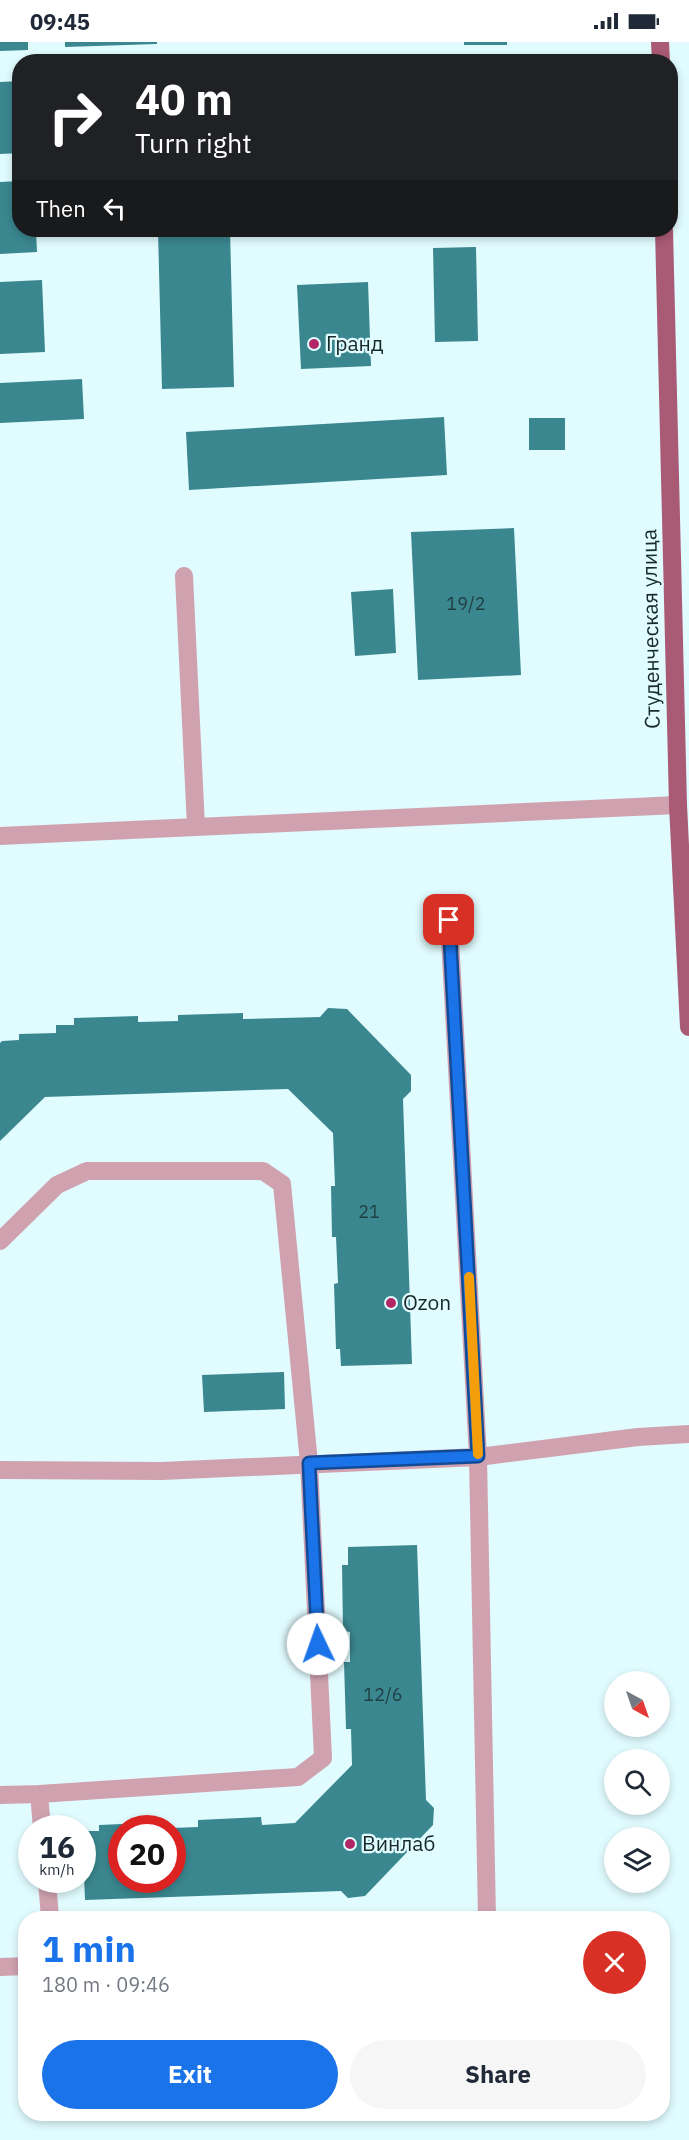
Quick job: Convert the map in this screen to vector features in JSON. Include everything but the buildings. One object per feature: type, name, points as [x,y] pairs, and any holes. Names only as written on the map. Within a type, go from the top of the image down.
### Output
[{"type":"main road","name":"Студенческая улица","points":[[664,237],[678,805],[689,1026]]},
{"type":"lane","points":[[184,576],[196,827]]},
{"type":"lane","points":[[0,836],[678,805]]},
{"type":"lane","points":[[449,920],[478,1456],[487,1911]]},
{"type":"lane","points":[[0,1241],[57,1185],[87,1171],[263,1171],[282,1184],[309,1463],[323,1758],[298,1777],[0,1795]]},
{"type":"lane","points":[[0,1470],[162,1471],[478,1456],[638,1437],[689,1434]]},
{"type":"lane","points":[[39,1794],[41,1815]]},
{"type":"lane","points":[[48,1893],[49,1911]]},
{"type":"lane","points":[[0,1967],[18,1966]]},
{"type":"slow traffic","points":[[469,1277],[478,1454]]},
{"type":"place","name":"Гранд","points":[[314,344]]},
{"type":"place","name":"Ozon","points":[[391,1303]]},
{"type":"place","name":"Винлаб","points":[[350,1844]]},
{"type":"route","points":[[318,1644],[309,1463],[478,1456],[449,920]]}]
